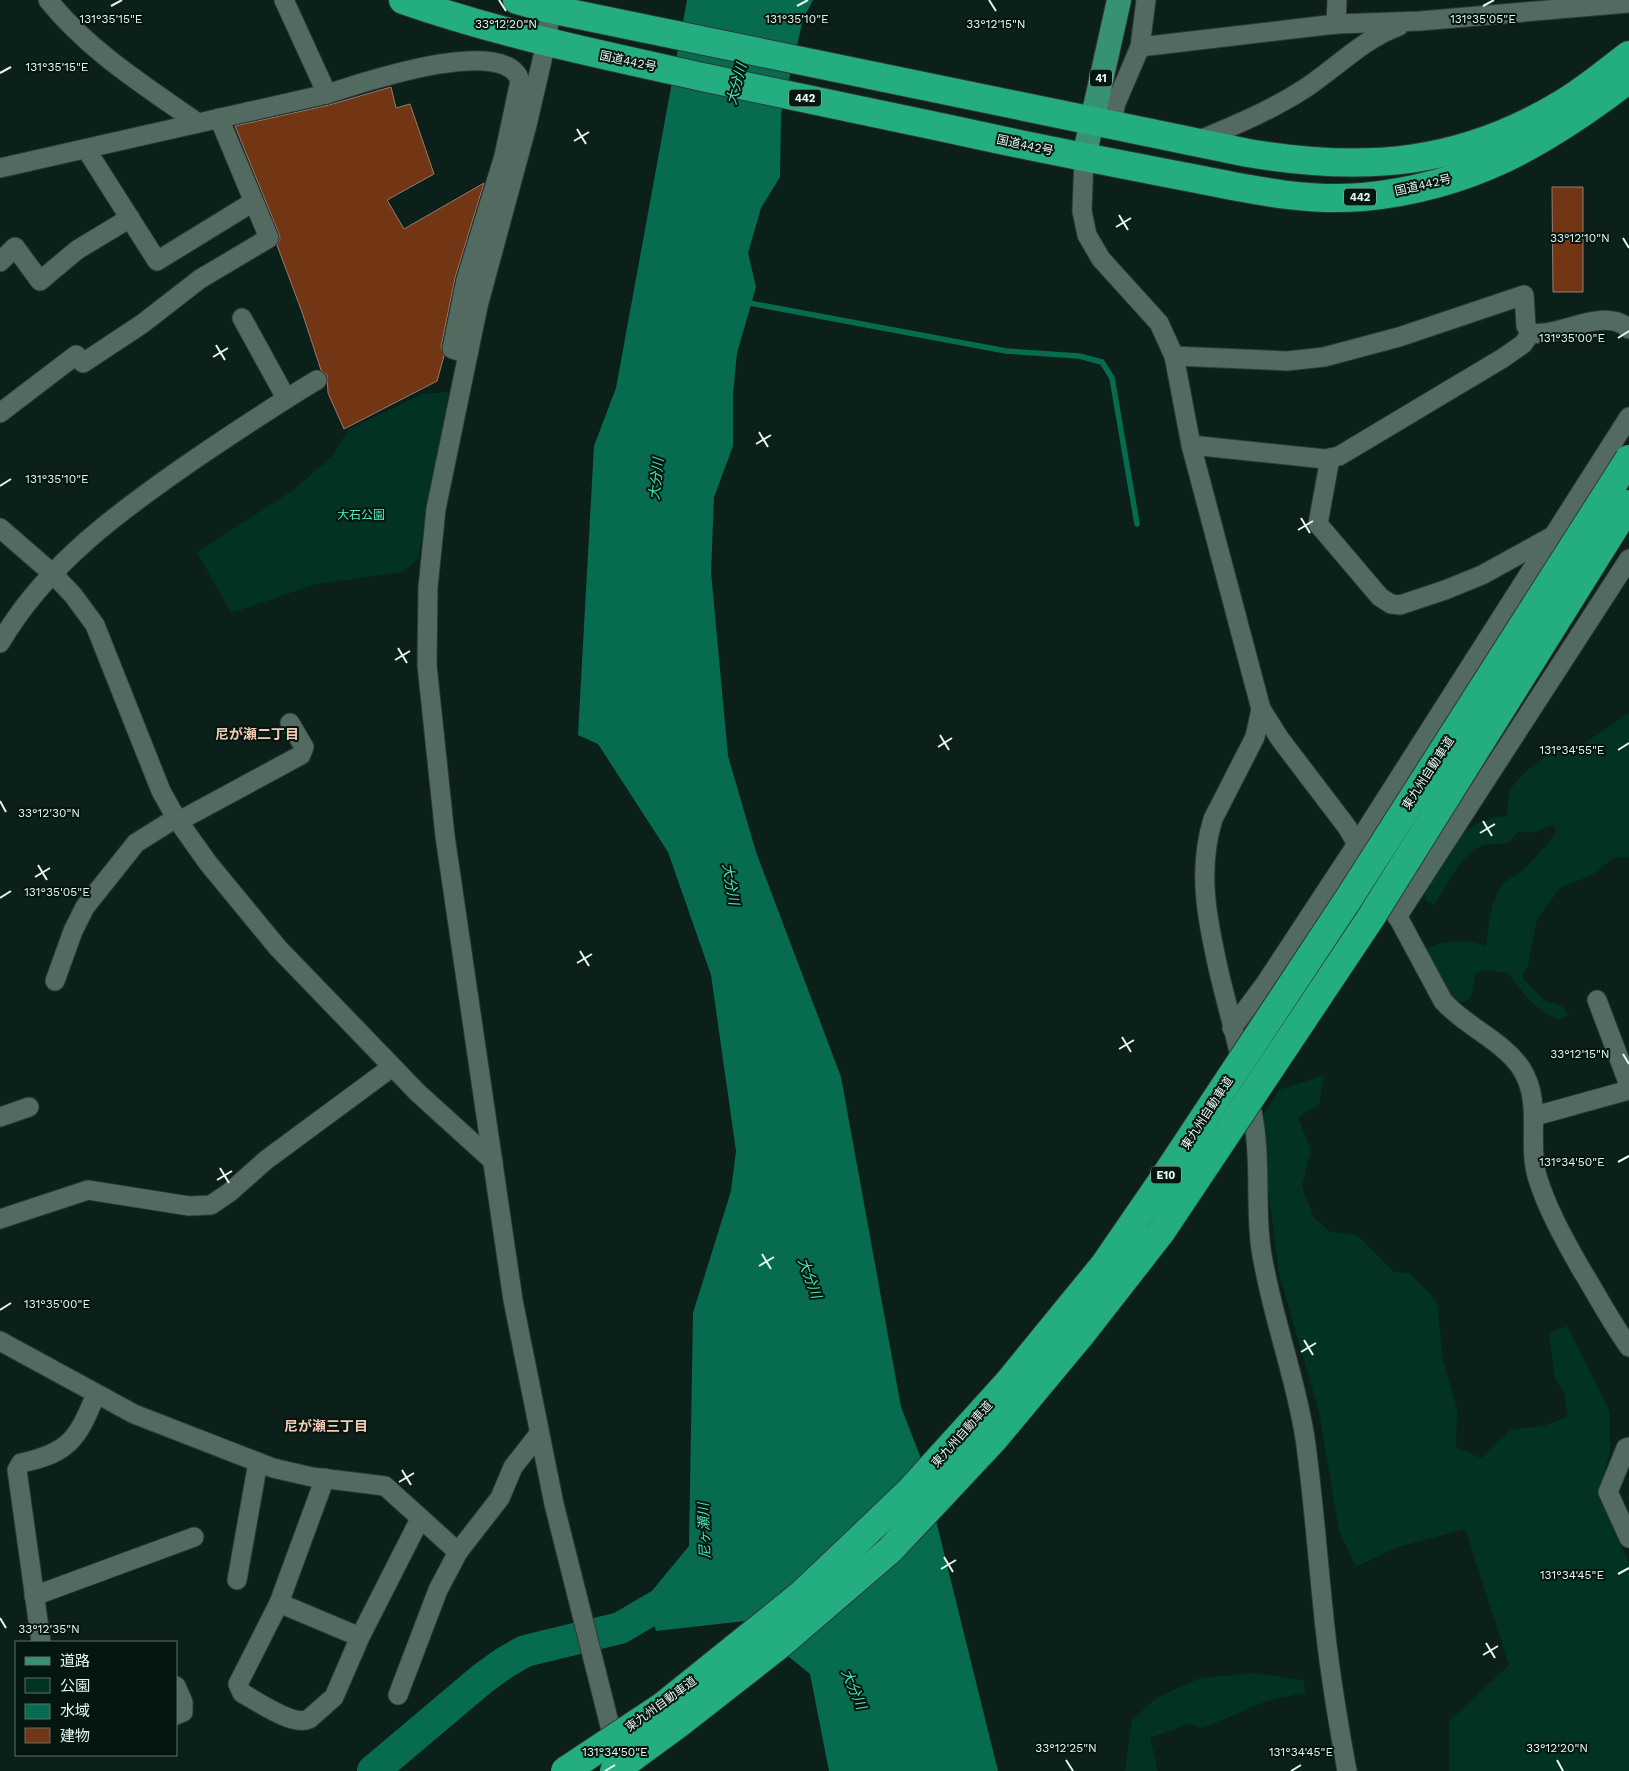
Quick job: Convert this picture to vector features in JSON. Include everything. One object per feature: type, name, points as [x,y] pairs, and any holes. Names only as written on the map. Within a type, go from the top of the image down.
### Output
[{"type":"highway","name":"国道442号","points":[[403,0],[546,43],[1074,155],[1263,192],[1306,197],[1336,198],[1393,193],[1446,181],[1509,157],[1555,132],[1629,79]]},
{"type":"highway","points":[[517,0],[551,4],[1090,121],[1315,163],[1368,164],[1432,156],[1502,134],[1538,118],[1582,91],[1629,55]]},
{"type":"highway","name":"東九州自動車道","points":[[564,1771],[663,1706],[802,1594],[910,1491],[1007,1384],[1105,1264],[1349,898],[1629,459]]},
{"type":"highway","name":"東九州自動車道","points":[[614,1771],[677,1725],[783,1642],[890,1550],[994,1439],[1083,1332],[1161,1232],[1370,919],[1629,504]]},
{"type":"main road","name":"41","points":[[1074,155],[1090,121],[1119,0]]},
{"type":"street","points":[[48,0],[76,32],[110,62],[198,123]]},
{"type":"street","points":[[284,0],[327,94]]},
{"type":"street","points":[[1090,121],[1116,103],[1140,48],[1146,0]]},
{"type":"street","points":[[1336,24],[1337,0]]},
{"type":"street","points":[[1140,48],[1336,24],[1420,21],[1629,2]]},
{"type":"street","points":[[551,4],[546,43],[515,176],[478,306],[436,509],[428,587],[427,665],[445,836],[514,1300],[538,1434],[621,1771]]},
{"type":"street","points":[[1195,142],[1262,113],[1306,88],[1375,37],[1394,28],[1420,21]]},
{"type":"street","points":[[0,168],[327,94],[421,67],[467,60],[481,60],[507,66],[519,76],[517,98],[504,156],[466,280],[452,349],[468,354]]},
{"type":"street","points":[[0,413],[76,355],[84,363],[142,324],[200,278],[269,238],[219,118]]},
{"type":"street","points":[[86,148],[157,261],[253,202]]},
{"type":"street","points":[[1074,155],[1084,227],[1089,240],[1101,260],[1159,324],[1174,356],[1191,445],[1260,709],[1280,739],[1332,804],[1358,844],[1443,1002],[1454,1013],[1506,1052],[1521,1069],[1532,1092],[1535,1116],[1535,1166],[1551,1214],[1613,1324],[1629,1347]]},
{"type":"street","points":[[0,262],[16,246],[40,281],[77,250],[130,218]]},
{"type":"street","points":[[1174,356],[1287,361],[1324,357],[1399,337],[1524,295],[1526,326],[1531,333]]},
{"type":"street","points":[[242,318],[286,398]]},
{"type":"street","points":[[1531,333],[1547,333],[1575,325],[1601,322],[1620,323],[1629,329]]},
{"type":"street","points":[[1191,445],[1330,458],[1344,454],[1503,358],[1523,344],[1531,333]]},
{"type":"street","points":[[0,644],[27,603],[53,574],[91,537],[133,504],[286,398],[317,380]]},
{"type":"street","points":[[1232,1028],[1265,984],[1358,844],[1629,417]]},
{"type":"street","points":[[1330,458],[1318,524],[1380,597],[1391,604],[1404,604],[1474,579],[1553,536]]},
{"type":"street","points":[[0,528],[53,574],[73,595],[95,625],[161,791],[177,819],[208,862],[278,948],[392,1066],[493,1161]]},
{"type":"street","points":[[1398,917],[1629,559]]},
{"type":"street","points":[[1260,709],[1255,737],[1213,819],[1204,858],[1206,909],[1256,1134],[1259,1168],[1258,1217],[1265,1272],[1279,1334],[1299,1406],[1305,1441],[1330,1673],[1347,1771]]},
{"type":"street","points":[[55,981],[72,931],[85,907],[136,844],[177,819],[301,755],[304,747],[290,723]]},
{"type":"street","points":[[1597,1000],[1629,1084]]},
{"type":"street","points":[[0,1219],[88,1190],[189,1206],[211,1205],[230,1192],[266,1160],[392,1066]]},
{"type":"street","points":[[1535,1116],[1629,1090]]},
{"type":"street","points":[[0,1117],[30,1106]]},
{"type":"street","points":[[0,1341],[134,1414],[273,1468],[325,1478],[385,1486],[458,1552]]},
{"type":"street","points":[[41,1641],[17,1470],[21,1463],[47,1458],[63,1449],[82,1428],[96,1394]]},
{"type":"street","points":[[398,1695],[438,1590],[458,1552],[500,1498],[513,1466],[538,1434]]},
{"type":"street","points":[[1629,1447],[1626,1448],[1608,1492],[1629,1538]]},
{"type":"street","points":[[238,1580],[258,1462]]},
{"type":"street","points":[[325,1478],[279,1603],[238,1684],[242,1693],[294,1721],[309,1719],[334,1697],[360,1637],[420,1519]]},
{"type":"street","points":[[34,1596],[194,1537]]},
{"type":"street","points":[[279,1603],[360,1637]]},
{"type":"street","points":[[178,1691],[183,1702],[183,1712],[178,1714]]},
{"type":"green space","name":"大石公園","points":[[449,392],[418,559],[404,572],[316,584],[231,613],[197,552],[292,491],[331,457],[349,429],[422,394]]},
{"type":"green space","points":[[1629,713],[1629,857],[1613,858],[1594,874],[1560,888],[1537,920],[1528,965],[1522,977],[1545,1001],[1561,1006],[1569,1014],[1559,1020],[1543,1012],[1530,1001],[1508,973],[1491,971],[1482,971],[1475,975],[1471,998],[1465,1002],[1454,1003],[1426,950],[1432,946],[1455,941],[1471,942],[1486,946],[1491,913],[1499,890],[1506,881],[1520,872],[1534,858],[1550,841],[1556,831],[1554,825],[1530,833],[1518,831],[1509,842],[1479,847],[1459,865],[1434,905],[1426,901],[1423,892],[1439,865],[1465,831],[1491,818],[1507,816],[1509,790],[1526,771],[1548,755],[1566,748],[1580,746]]},
{"type":"green space","points":[[1324,1075],[1319,1105],[1298,1117],[1311,1150],[1302,1187],[1314,1217],[1330,1232],[1357,1235],[1394,1272],[1410,1273],[1437,1302],[1443,1361],[1457,1408],[1456,1447],[1481,1458],[1510,1430],[1547,1425],[1568,1416],[1564,1393],[1555,1378],[1549,1333],[1567,1326],[1610,1412],[1610,1450],[1600,1488],[1612,1526],[1629,1562],[1629,1771],[1449,1771],[1449,1721],[1509,1665],[1465,1529],[1395,1548],[1356,1567],[1339,1531],[1319,1412],[1279,1273],[1268,1187],[1263,1116],[1279,1090]]},
{"type":"green space","points":[[1254,1673],[1303,1680],[1306,1692],[1264,1702],[1203,1728],[1189,1724],[1150,1738],[1158,1771],[1125,1771],[1132,1720],[1156,1698],[1200,1678]]},
{"type":"water","name":"大分川","points":[[687,0],[813,0],[803,19],[781,114],[780,177],[761,208],[748,253],[756,287],[737,353],[733,394],[733,446],[714,497],[711,572],[728,756],[756,852],[841,1077],[901,1407],[920,1456],[998,1771],[829,1771],[810,1674],[745,1621],[656,1631],[647,1597],[689,1546],[693,1313],[731,1191],[736,1151],[711,975],[668,852],[598,744],[578,735],[594,446],[616,388]]},
{"type":"building","points":[[391,87],[396,108],[410,104],[434,174],[387,200],[404,229],[484,183],[455,278],[441,347],[444,356],[437,381],[344,429],[328,393],[327,375],[321,370],[277,245],[280,239],[279,234],[235,126],[329,105]]},
{"type":"building","points":[[1552,187],[1583,187],[1583,292],[1553,292]]},
{"type":"waterway","points":[[744,302],[1006,351],[1079,356],[1102,362],[1112,378],[1137,524]]},
{"type":"waterway","name":"尼ヶ瀬川","points":[[373,1771],[482,1679],[504,1663],[525,1651],[620,1628],[673,1597],[686,1586]]},
{"type":"district","name":"尼が瀬二丁目","points":[[257,734]]},
{"type":"district","name":"尼が瀬三丁目","points":[[326,1426]]}]
